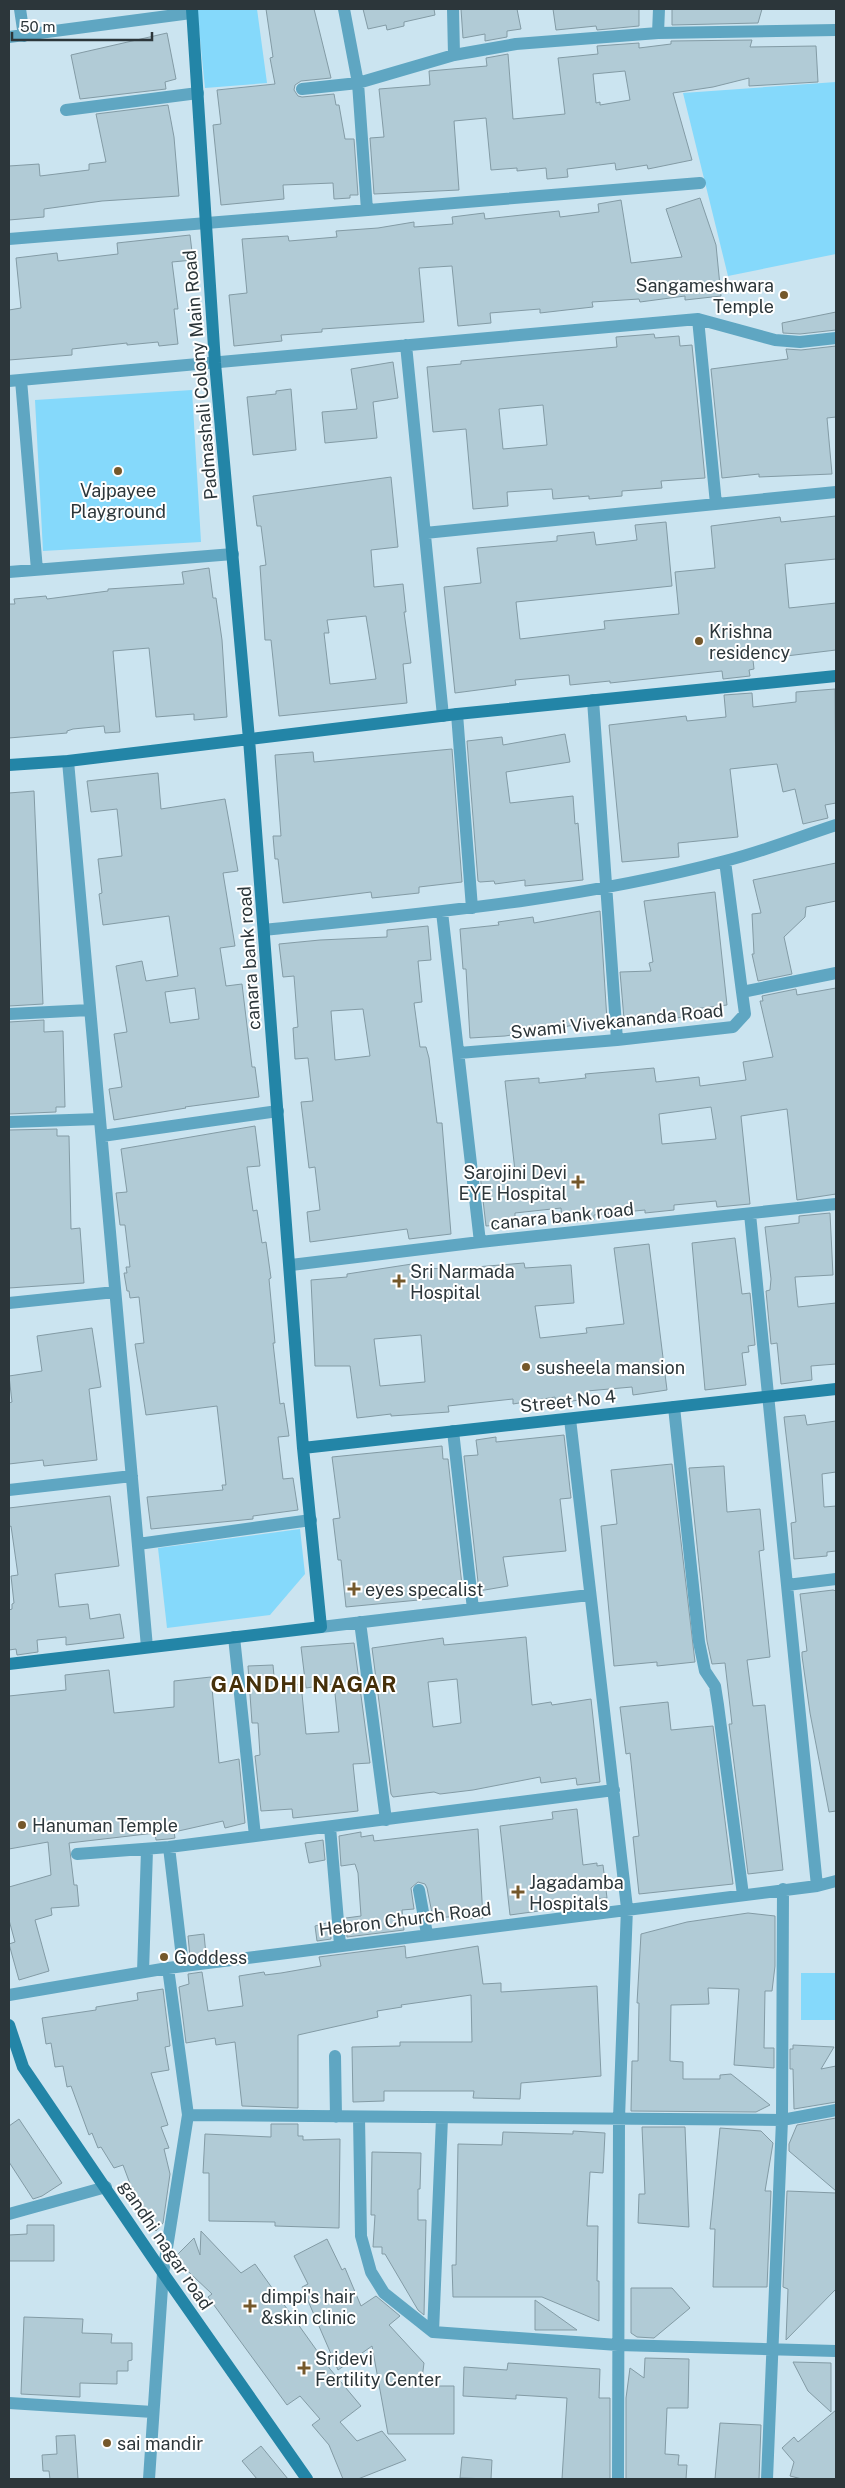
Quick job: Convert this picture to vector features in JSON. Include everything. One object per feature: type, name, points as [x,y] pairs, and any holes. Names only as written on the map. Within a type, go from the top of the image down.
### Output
[{"type":"street","points":[[20,9],[24,36]]},
{"type":"street","points":[[344,9],[358,83],[367,210]]},
{"type":"street","points":[[453,9],[454,55]]},
{"type":"street","points":[[658,33],[659,9]]},
{"type":"street","points":[[9,37],[191,11]]},
{"type":"street","name":"Padmashali Colony Main Road","points":[[191,11],[215,364],[249,739]]},
{"type":"street","points":[[302,89],[358,83],[454,55],[516,44],[658,33],[836,30]]},
{"type":"street","points":[[66,110],[198,93]]},
{"type":"street","points":[[9,239],[700,183]]},
{"type":"street","points":[[37,570],[15,380],[215,364],[698,319],[775,340],[800,342],[836,338]]},
{"type":"street","points":[[698,319],[716,504]]},
{"type":"street","points":[[406,345],[443,716]]},
{"type":"street","points":[[425,533],[836,492]]},
{"type":"street","points":[[9,572],[233,554]]},
{"type":"street","points":[[9,765],[68,761],[457,714],[836,676]]},
{"type":"street","points":[[593,700],[608,887],[617,1040]]},
{"type":"street","points":[[457,714],[472,908]]},
{"type":"street","name":"canara bank road","points":[[249,739],[291,1265],[303,1448],[321,1627]]},
{"type":"street","points":[[68,761],[147,1647]]},
{"type":"street","points":[[264,930],[442,912],[608,887],[725,861],[836,825]]},
{"type":"street","points":[[725,861],[742,992]]},
{"type":"street","points":[[442,912],[480,1242]]},
{"type":"street","name":"Swami Vivekananda Road","points":[[459,1053],[617,1040],[733,1027],[745,1014],[742,992],[836,972]]},
{"type":"street","points":[[9,1014],[90,1010]]},
{"type":"street","points":[[102,1136],[278,1111]]},
{"type":"street","points":[[9,1122],[100,1119]]},
{"type":"street","name":"canara bank road","points":[[291,1265],[480,1242],[836,1204]]},
{"type":"street","points":[[750,1214],[817,1886]]},
{"type":"street","points":[[9,1303],[116,1292]]},
{"type":"street","name":"Street No 4","points":[[303,1448],[836,1389]]},
{"type":"street","points":[[674,1407],[699,1642],[705,1671],[715,1686],[743,1895]]},
{"type":"street","points":[[570,1419],[589,1595],[627,1908],[619,2118],[618,2479]]},
{"type":"street","points":[[453,1431],[472,1609]]},
{"type":"street","points":[[9,1490],[132,1476]]},
{"type":"street","points":[[138,1544],[311,1520]]},
{"type":"street","points":[[787,1585],[836,1579]]},
{"type":"street","points":[[9,1664],[589,1595]]},
{"type":"street","points":[[360,1622],[386,1820]]},
{"type":"street","points":[[234,1637],[255,1836]]},
{"type":"street","points":[[77,1854],[146,1850],[614,1790]]},
{"type":"street","points":[[330,1827],[340,1945]]},
{"type":"street","points":[[169,1847],[183,1966]]},
{"type":"street","points":[[143,1972],[146,1850]]},
{"type":"street","name":"Hebron Church Road","points":[[9,1995],[168,1968],[627,1908],[817,1886],[836,1881]]},
{"type":"street","points":[[767,2479],[774,2350],[782,2120],[783,1889]]},
{"type":"street","points":[[419,1890],[426,1934]]},
{"type":"street","points":[[149,2479],[163,2274],[188,2115],[168,1968]]},
{"type":"street","name":"gandhi nagar road","points":[[9,2025],[24,2067],[163,2274],[307,2479]]},
{"type":"street","points":[[335,2056],[336,2117]]},
{"type":"street","points":[[188,2115],[782,2120],[836,2110]]},
{"type":"street","points":[[359,2117],[361,2236],[371,2272],[384,2293],[433,2332],[618,2345],[836,2351]]},
{"type":"street","points":[[433,2332],[442,2118]]},
{"type":"street","points":[[9,2214],[106,2187]]},
{"type":"street","points":[[9,2403],[153,2412]]},
{"type":"shaded area","points":[[197,9],[257,9],[267,83],[205,88]]},
{"type":"shaded area","points":[[836,82],[836,254],[728,276],[683,93]]},
{"type":"shaded area","name":"Vajpayee Playground","points":[[192,390],[201,542],[43,551],[35,400]]},
{"type":"shaded area","points":[[300,1529],[305,1574],[270,1615],[167,1628],[158,1548]]},
{"type":"shaded area","points":[[801,1973],[836,1973],[836,2020],[801,2020]]},
{"type":"building","points":[[266,9],[314,9],[331,78],[301,81],[295,85],[294,90],[298,96],[302,97],[334,94],[336,105],[339,105],[345,139],[354,139],[358,195],[350,195],[350,198],[334,199],[333,183],[283,185],[284,199],[221,205],[213,125],[221,124],[217,90],[275,84],[270,58],[273,57]]},
{"type":"building","points":[[363,9],[434,9],[435,15],[404,22],[404,26],[387,30],[386,25],[368,29]]},
{"type":"building","points":[[461,9],[517,9],[521,29],[507,31],[507,37],[485,41],[485,34],[463,38]]},
{"type":"building","points":[[553,9],[639,9],[639,26],[597,30],[596,26],[556,30]]},
{"type":"building","points":[[672,9],[762,9],[758,23],[672,25]]},
{"type":"building","points":[[167,33],[176,79],[165,82],[166,89],[80,99],[71,55]]},
{"type":"building","points":[[752,40],[750,47],[816,46],[818,82],[749,86],[749,78],[713,87],[673,93],[692,160],[648,169],[647,165],[616,170],[615,163],[567,169],[568,177],[547,179],[546,168],[517,171],[517,168],[491,170],[486,118],[454,121],[459,190],[374,194],[370,138],[384,137],[379,89],[430,85],[429,71],[487,66],[486,58],[508,54],[513,119],[565,114],[558,58],[598,54],[597,46],[639,43],[639,48],[671,44],[671,41]],"holes":[[[625,71],[630,100],[600,105],[600,102],[596,103],[593,74]]]},
{"type":"building","points":[[168,105],[174,137],[179,196],[102,201],[44,209],[44,217],[9,220],[9,166],[39,164],[40,176],[89,170],[89,164],[106,162],[96,114]]},
{"type":"building","points":[[700,198],[716,245],[721,296],[685,300],[685,296],[640,302],[639,299],[592,302],[593,307],[540,313],[540,309],[490,313],[491,323],[458,326],[452,266],[419,268],[424,322],[322,329],[322,332],[281,335],[282,341],[234,346],[229,295],[247,293],[242,239],[288,236],[289,241],[337,237],[336,231],[378,228],[414,222],[414,227],[453,224],[452,217],[484,213],[485,219],[559,211],[560,217],[599,212],[598,204],[621,200],[631,263],[682,257],[666,209]]},
{"type":"building","points":[[190,235],[193,260],[172,262],[178,309],[174,309],[178,344],[159,346],[158,342],[127,345],[127,343],[72,349],[72,355],[9,360],[9,310],[21,308],[16,258],[57,253],[58,261],[118,254],[117,243]]},
{"type":"building","points":[[836,312],[836,330],[800,334],[783,333],[782,323]]},
{"type":"building","points":[[654,334],[655,338],[679,336],[680,346],[692,345],[705,478],[661,481],[662,488],[622,491],[622,496],[589,499],[589,496],[553,499],[552,489],[507,492],[508,506],[473,509],[466,429],[433,432],[427,367],[461,364],[461,361],[617,347],[616,337]],"holes":[[[543,405],[547,445],[503,449],[499,409]]]},
{"type":"building","points":[[836,346],[836,417],[827,418],[832,474],[759,477],[759,474],[722,478],[711,369],[788,359],[786,349],[801,350]]},
{"type":"building","points":[[393,362],[398,398],[373,402],[377,438],[325,443],[322,412],[357,409],[351,369]]},
{"type":"building","points":[[291,389],[296,450],[253,455],[247,397],[276,394],[276,391]]},
{"type":"building","points":[[391,477],[398,547],[371,550],[374,587],[403,584],[406,612],[404,612],[411,663],[403,664],[407,703],[279,716],[271,640],[265,640],[260,566],[266,565],[261,526],[257,526],[253,496]],"holes":[[[366,616],[376,679],[330,684],[324,633],[329,633],[327,620]]]},
{"type":"building","points":[[836,516],[836,559],[785,564],[789,608],[836,603],[836,650],[753,660],[754,669],[749,670],[750,676],[723,679],[722,671],[610,683],[610,681],[570,685],[569,675],[515,680],[516,685],[455,693],[444,587],[481,583],[477,548],[557,541],[557,536],[594,532],[596,545],[637,540],[635,525],[666,522],[672,586],[516,602],[520,639],[605,629],[604,621],[679,614],[675,572],[715,568],[711,526],[780,517],[781,522]]},
{"type":"building","points":[[209,568],[213,598],[216,598],[222,640],[227,717],[194,720],[194,714],[156,717],[149,648],[113,651],[120,732],[105,733],[104,726],[73,729],[67,731],[67,733],[9,738],[9,604],[15,604],[14,599],[46,596],[47,599],[108,591],[108,589],[184,584],[182,572]]},
{"type":"building","points":[[835,689],[836,803],[825,805],[828,818],[803,824],[795,789],[783,792],[777,764],[730,769],[738,837],[678,843],[679,857],[622,862],[609,725],[686,716],[687,721],[726,717],[724,695],[752,693],[753,707],[796,702],[796,692]]},
{"type":"building","points":[[565,734],[570,762],[506,772],[510,803],[573,796],[575,824],[578,823],[583,880],[525,886],[525,880],[495,884],[494,881],[478,881],[467,741],[502,737],[503,745]]},
{"type":"building","points":[[452,749],[462,882],[419,887],[419,893],[372,898],[371,892],[283,903],[278,859],[275,859],[273,836],[281,836],[275,755],[313,752],[314,762]]},
{"type":"building","points":[[158,773],[161,809],[225,799],[238,871],[223,873],[235,946],[220,948],[226,986],[242,984],[252,1067],[255,1067],[259,1097],[185,1107],[114,1120],[109,1089],[122,1087],[114,1034],[127,1032],[116,966],[142,961],[146,981],[178,976],[169,916],[103,925],[99,894],[102,893],[98,859],[122,856],[117,809],[91,812],[87,781]],"holes":[[[195,988],[199,1019],[170,1023],[165,992]]]},
{"type":"building","points":[[34,791],[43,1004],[9,1006],[9,793]]},
{"type":"building","points":[[836,863],[836,901],[806,907],[805,917],[784,937],[792,974],[758,981],[752,954],[754,954],[752,914],[761,913],[753,880]]},
{"type":"building","points":[[715,892],[727,1005],[693,1009],[694,1015],[659,1021],[658,1017],[624,1019],[620,972],[651,971],[649,963],[653,962],[644,901]]},
{"type":"building","points":[[600,911],[607,1020],[505,1036],[470,1038],[466,969],[463,969],[460,929],[499,925],[498,922],[533,917],[534,923]]},
{"type":"building","points":[[428,926],[431,960],[418,961],[422,1002],[414,1003],[420,1047],[426,1047],[429,1058],[437,1123],[442,1123],[451,1234],[409,1239],[407,1229],[310,1242],[307,1212],[320,1210],[315,1167],[309,1168],[301,1102],[313,1101],[308,1058],[295,1059],[293,1028],[298,1027],[294,976],[283,977],[279,944],[387,937],[387,930]],"holes":[[[363,1009],[370,1056],[335,1060],[331,1011]]]},
{"type":"building","points":[[836,988],[836,1194],[797,1200],[787,1109],[741,1116],[750,1204],[717,1207],[716,1201],[674,1205],[674,1210],[645,1213],[645,1210],[594,1215],[594,1220],[562,1223],[561,1208],[515,1213],[515,1224],[486,1226],[480,1174],[515,1171],[505,1081],[539,1078],[539,1083],[586,1078],[585,1074],[654,1068],[656,1082],[699,1077],[700,1086],[746,1080],[743,1062],[773,1057],[760,1001],[763,1001],[762,996],[796,989],[797,995]],"holes":[[[711,1107],[716,1139],[662,1144],[659,1114]]]},
{"type":"building","points":[[44,1020],[44,1032],[63,1031],[65,1107],[56,1107],[56,1112],[9,1114],[9,1022]]},
{"type":"building","points":[[255,1126],[260,1166],[247,1167],[253,1211],[257,1210],[262,1243],[266,1242],[271,1278],[269,1279],[275,1343],[273,1343],[280,1404],[284,1403],[289,1436],[278,1437],[283,1479],[293,1478],[298,1510],[253,1516],[253,1519],[151,1529],[147,1497],[223,1490],[222,1485],[226,1485],[217,1406],[146,1415],[135,1344],[144,1343],[139,1297],[130,1298],[129,1291],[127,1291],[124,1273],[127,1273],[126,1267],[130,1267],[125,1225],[120,1225],[116,1193],[127,1192],[121,1149]]},
{"type":"building","points":[[57,1129],[57,1136],[69,1136],[71,1229],[80,1228],[84,1283],[9,1288],[9,1130]]},
{"type":"building","points":[[830,1213],[833,1275],[795,1277],[798,1307],[836,1303],[836,1364],[811,1366],[812,1380],[781,1384],[777,1343],[771,1344],[766,1291],[770,1290],[771,1279],[765,1227],[799,1223],[799,1216]]},
{"type":"building","points":[[735,1238],[742,1294],[750,1293],[755,1345],[748,1346],[749,1352],[742,1353],[746,1385],[705,1390],[692,1243]]},
{"type":"building","points":[[649,1244],[667,1390],[633,1395],[632,1387],[587,1391],[588,1399],[556,1403],[555,1397],[513,1404],[513,1399],[448,1406],[449,1412],[391,1416],[391,1414],[357,1418],[350,1366],[315,1366],[311,1280],[347,1277],[347,1274],[412,1264],[412,1269],[464,1268],[524,1263],[525,1268],[571,1265],[574,1303],[535,1306],[540,1338],[587,1333],[586,1328],[624,1324],[614,1248]],"holes":[[[421,1335],[425,1382],[380,1386],[374,1339]]]},
{"type":"building","points":[[92,1328],[101,1387],[89,1389],[97,1460],[44,1466],[43,1460],[9,1464],[9,1403],[12,1402],[9,1376],[42,1371],[37,1336]]},
{"type":"building","points":[[805,1415],[807,1425],[836,1421],[836,1472],[822,1474],[824,1507],[836,1506],[836,1551],[827,1552],[827,1556],[794,1559],[791,1523],[796,1522],[784,1417]]},
{"type":"building","points":[[564,1435],[571,1498],[560,1499],[566,1551],[503,1557],[508,1586],[479,1591],[464,1456],[478,1455],[476,1440],[496,1437],[496,1442]]},
{"type":"building","points":[[442,1446],[443,1459],[448,1459],[463,1594],[460,1596],[346,1607],[341,1560],[338,1560],[333,1519],[340,1518],[332,1457]]},
{"type":"building","points":[[672,1464],[695,1662],[657,1666],[657,1662],[614,1666],[601,1526],[617,1524],[611,1470]]},
{"type":"building","points":[[724,1466],[727,1512],[760,1509],[764,1550],[759,1551],[770,1657],[747,1660],[753,1706],[765,1705],[783,1870],[748,1874],[729,1724],[732,1724],[725,1663],[712,1664],[707,1641],[689,1468]]},
{"type":"building","points":[[110,1496],[119,1566],[55,1574],[59,1607],[88,1604],[90,1619],[120,1614],[124,1638],[66,1645],[66,1637],[37,1640],[38,1652],[17,1655],[16,1649],[9,1650],[9,1610],[12,1609],[12,1604],[14,1603],[11,1576],[18,1575],[11,1526],[9,1527],[9,1508]]},
{"type":"building","points":[[836,1591],[836,1811],[829,1812],[810,1713],[802,1656],[802,1652],[807,1651],[800,1594]]},
{"type":"building","points":[[526,1637],[532,1705],[551,1702],[552,1705],[591,1699],[600,1782],[577,1785],[576,1778],[541,1783],[540,1777],[473,1790],[393,1797],[391,1794],[372,1648],[443,1638],[444,1645]],"holes":[[[457,1679],[461,1723],[433,1727],[428,1682]]]},
{"type":"building","points":[[354,1643],[370,1763],[353,1764],[358,1811],[293,1818],[292,1809],[261,1811],[255,1756],[260,1755],[258,1723],[252,1723],[248,1666],[273,1665],[275,1687],[301,1684],[306,1734],[339,1732],[334,1684],[306,1688],[301,1647]]},
{"type":"building","points":[[109,1670],[114,1713],[174,1707],[174,1681],[211,1677],[219,1763],[239,1759],[245,1823],[225,1828],[223,1821],[174,1832],[175,1838],[168,1839],[156,1840],[155,1833],[69,1843],[74,1885],[77,1885],[79,1906],[51,1908],[52,1915],[35,1920],[49,1971],[19,1980],[9,1944],[15,1942],[9,1920],[9,1887],[51,1875],[48,1842],[9,1849],[9,1696],[66,1690],[65,1675]]},
{"type":"building","points":[[668,1702],[671,1730],[713,1726],[733,1884],[639,1894],[633,1837],[639,1836],[630,1753],[626,1754],[620,1707]]},
{"type":"building","points":[[577,1809],[583,1865],[597,1863],[597,1866],[603,1865],[607,1898],[593,1899],[597,1903],[510,1915],[500,1826],[553,1819],[552,1812]]},
{"type":"building","points":[[478,1829],[483,1918],[463,1919],[463,1916],[433,1918],[427,1888],[425,1884],[418,1882],[411,1888],[414,1909],[402,1910],[404,1930],[347,1937],[346,1918],[361,1916],[358,1873],[355,1864],[341,1866],[339,1836],[361,1832],[361,1837],[373,1835],[374,1841]]},
{"type":"building","points":[[323,1840],[325,1860],[309,1863],[305,1843]]},
{"type":"building","points":[[748,1913],[775,1916],[775,1966],[772,1991],[765,1991],[764,2048],[774,2048],[774,2068],[734,2065],[739,1989],[708,1988],[709,2004],[671,2005],[670,2061],[683,2062],[683,2079],[720,2079],[720,2075],[731,2074],[770,2105],[756,2112],[631,2111],[632,2061],[638,2061],[639,2003],[637,2003],[641,1934],[687,1922]]},
{"type":"building","points":[[330,1922],[331,1939],[317,1941],[315,1926]]},
{"type":"building","points":[[204,1934],[206,1955],[190,1957],[188,1936]]},
{"type":"building","points":[[405,1946],[406,1958],[478,1946],[483,1984],[501,1983],[501,1992],[597,1986],[601,2076],[521,2083],[520,2099],[473,2098],[474,2091],[384,2091],[384,2101],[353,2102],[352,2047],[400,2046],[400,2042],[472,2042],[471,1995],[401,2005],[402,2007],[377,2011],[378,2017],[298,2035],[298,2108],[242,2106],[235,2042],[216,2045],[215,2038],[186,2043],[179,1987],[189,1984],[188,1974],[202,1972],[208,2011],[243,2006],[239,1976],[264,1972],[265,1975],[321,1966],[319,1957]]},
{"type":"building","points":[[163,1989],[170,2046],[165,2047],[169,2070],[151,2073],[168,2125],[161,2127],[169,2148],[164,2149],[170,2174],[163,2223],[156,2231],[141,2213],[123,2165],[114,2168],[101,2147],[98,2148],[92,2133],[89,2135],[71,2086],[67,2087],[63,2066],[55,2067],[51,2043],[46,2044],[42,2018],[96,2010],[96,2007],[138,2000],[137,1993]]},
{"type":"building","points":[[793,2045],[834,2047],[821,2069],[836,2066],[836,2102],[794,2109],[793,2069],[790,2069],[790,2049],[793,2049]]},
{"type":"building","points":[[836,2118],[836,2191],[789,2151],[789,2144],[797,2125]]},
{"type":"building","points":[[19,2119],[62,2183],[42,2196],[33,2199],[9,2162],[9,2126]]},
{"type":"building","points":[[271,2124],[298,2124],[298,2136],[303,2136],[303,2140],[340,2139],[339,2228],[275,2226],[275,2222],[209,2221],[209,2173],[203,2173],[205,2134],[271,2137]]},
{"type":"building","points":[[642,2127],[685,2127],[689,2227],[638,2223],[639,2194],[645,2194]]},
{"type":"building","points":[[720,2128],[761,2131],[773,2143],[765,2191],[771,2191],[767,2287],[713,2287],[715,2229],[710,2229]]},
{"type":"building","points":[[573,2131],[605,2133],[603,2173],[590,2172],[587,2226],[598,2226],[597,2281],[599,2281],[599,2321],[542,2297],[453,2297],[452,2265],[456,2265],[458,2144],[502,2145],[503,2132],[573,2134]]},
{"type":"building","points":[[372,2152],[421,2153],[418,2220],[426,2220],[424,2315],[418,2310],[385,2254],[382,2254],[382,2247],[373,2247],[375,2215],[371,2215]]},
{"type":"building","points":[[787,2191],[836,2193],[836,2289],[786,2340],[788,2289],[783,2287]]},
{"type":"building","points":[[27,2225],[54,2225],[54,2261],[9,2261],[9,2235],[27,2234]]},
{"type":"building","points":[[201,2231],[241,2273],[255,2264],[330,2369],[361,2406],[340,2422],[357,2441],[382,2431],[406,2460],[358,2479],[343,2479],[329,2445],[312,2425],[320,2419],[300,2396],[287,2405],[208,2297],[212,2294],[174,2258],[194,2238],[200,2255]]},
{"type":"building","points":[[327,2239],[342,2270],[345,2268],[361,2306],[376,2296],[400,2316],[389,2325],[424,2363],[421,2386],[454,2386],[454,2434],[388,2434],[372,2346],[338,2370],[302,2287],[308,2284],[294,2256]]},
{"type":"building","points":[[631,2288],[672,2288],[690,2308],[654,2338],[637,2337],[631,2333]]},
{"type":"building","points":[[535,2300],[577,2330],[535,2330]]},
{"type":"building","points":[[24,2317],[83,2319],[82,2333],[112,2334],[111,2343],[132,2343],[132,2360],[128,2361],[128,2371],[117,2371],[117,2384],[80,2383],[80,2397],[21,2394]]},
{"type":"building","points":[[645,2358],[689,2359],[688,2408],[667,2408],[665,2454],[679,2455],[678,2465],[687,2465],[686,2479],[626,2479],[626,2398],[630,2368],[644,2378]]},
{"type":"building","points":[[793,2362],[831,2363],[831,2412],[808,2391]]},
{"type":"building","points":[[508,2363],[600,2369],[599,2398],[610,2398],[610,2479],[562,2479],[567,2398],[516,2395],[516,2399],[463,2396],[464,2367],[507,2370]]},
{"type":"building","points":[[836,2410],[836,2479],[802,2479],[790,2476],[794,2462],[782,2448],[794,2437],[798,2442]]},
{"type":"building","points":[[720,2423],[761,2425],[759,2479],[715,2479]]},
{"type":"building","points":[[75,2435],[78,2479],[50,2479],[49,2471],[43,2471],[42,2455],[57,2454],[56,2436]]},
{"type":"building","points":[[261,2446],[288,2479],[257,2479],[242,2461]]},
{"type":"building","points":[[462,2457],[492,2460],[491,2479],[460,2478]]},
{"type":"place","name":"Sangameshwara Temple","points":[[784,295]]},
{"type":"place","name":"Vajpayee Playground","points":[[118,471]]},
{"type":"place","name":"Krishna residency","points":[[699,641]]},
{"type":"place","name":"Sarojini Devi EYE Hospital","points":[[578,1182]]},
{"type":"place","name":"Sri Narmada Hospital","points":[[399,1281]]},
{"type":"place","name":"susheela mansion","points":[[526,1367]]},
{"type":"place","name":"eyes specalist","points":[[354,1589]]},
{"type":"place","name":"Hanuman Temple","points":[[22,1825]]},
{"type":"place","name":"Jagadamba Hospitals","points":[[518,1892]]},
{"type":"place","name":"Goddess","points":[[164,1957]]},
{"type":"place","name":"dimpi's hair &skin clinic","points":[[250,2306]]},
{"type":"place","name":"Sridevi Fertility Center","points":[[304,2368]]},
{"type":"place","name":"sai mandir","points":[[107,2443]]},
{"type":"district","name":"GANDHI NAGAR","points":[[304,1684]]}]
